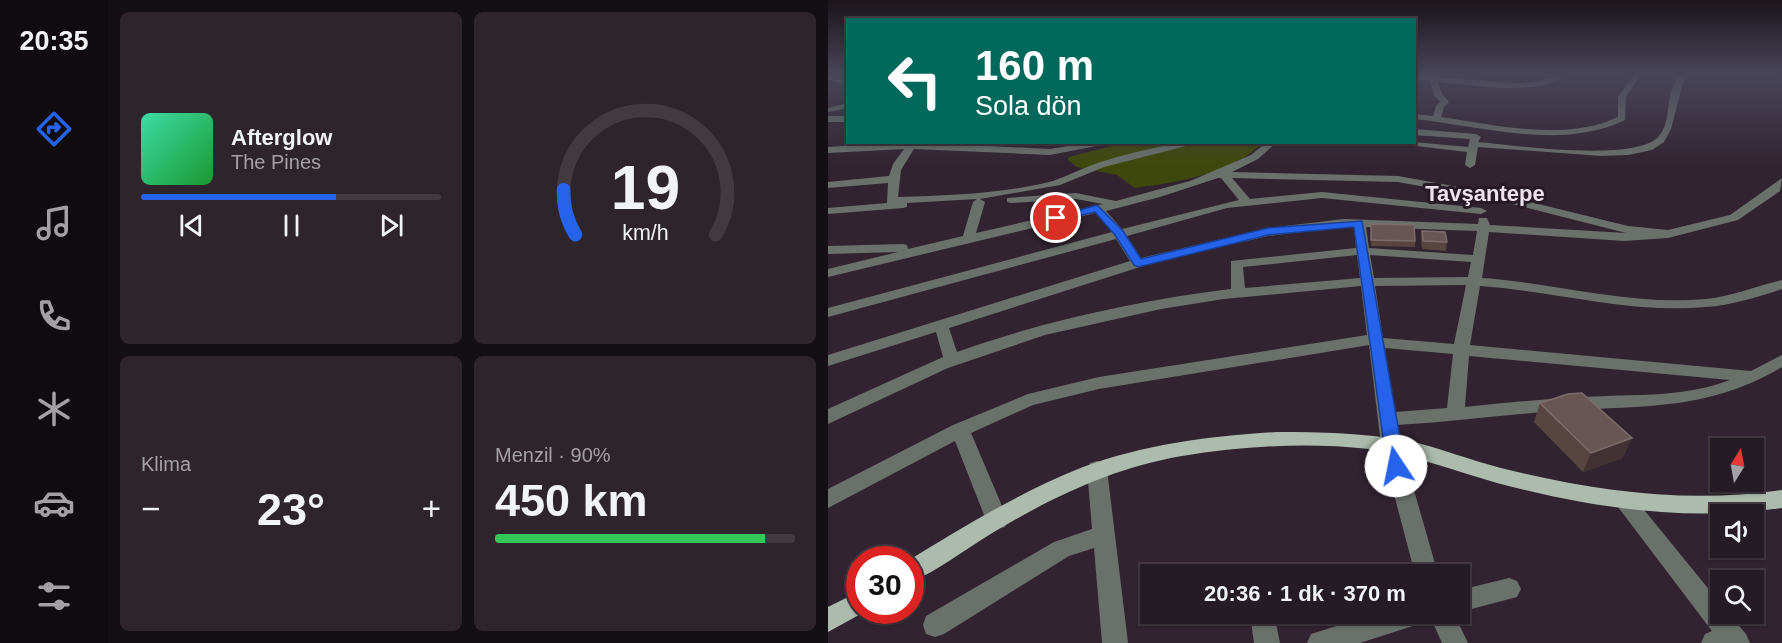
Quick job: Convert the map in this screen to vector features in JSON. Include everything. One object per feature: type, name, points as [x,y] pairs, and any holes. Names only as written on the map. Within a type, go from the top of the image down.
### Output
[{"type":"main road","points":[[924,563],[1054,488],[1097,470],[1186,447],[1222,444],[1307,439],[1354,440],[1391,446],[1509,477],[1625,501],[1709,506],[1744,505],[1782,499]]},
{"type":"main road","points":[[828,620],[846,610]]},
{"type":"street","points":[[1437,118],[1441,105]]},
{"type":"street","points":[[1416,116],[1584,133],[1603,129],[1622,118],[1622,105]]},
{"type":"street","points":[[1416,143],[1473,144],[1589,153],[1633,152],[1660,142],[1668,130],[1674,105]]},
{"type":"street","points":[[828,110],[846,106]]},
{"type":"street","points":[[828,119],[846,119]]},
{"type":"street","points":[[1470,165],[1473,144],[1482,124]]},
{"type":"street","points":[[1416,132],[1473,144]]},
{"type":"street","points":[[828,150],[914,144],[1050,152],[1100,144]]},
{"type":"street","points":[[893,203],[893,173],[914,144]]},
{"type":"street","points":[[828,211],[1011,192],[1056,183],[1101,165],[1190,144]]},
{"type":"street","points":[[828,273],[1097,208],[1221,175],[1249,162],[1271,144]]},
{"type":"street","points":[[1221,175],[1398,179],[1479,193],[1628,231],[1655,234]]},
{"type":"street","points":[[1221,175],[1246,202]]},
{"type":"street","points":[[828,185],[893,179]]},
{"type":"street","points":[[828,361],[1138,263],[1268,232],[1359,223],[1624,237],[1655,234],[1697,229],[1734,218],[1776,189],[1782,181]]},
{"type":"street","points":[[1455,416],[1461,351],[1484,228],[1479,193]]},
{"type":"street","points":[[893,203],[978,202],[1073,195],[1097,197],[1113,204]]},
{"type":"street","points":[[828,313],[1119,233],[1246,202],[1322,195],[1481,211]]},
{"type":"street","points":[[969,238],[978,202]]},
{"type":"street","points":[[1097,208],[1119,233],[1138,263]]},
{"type":"street","points":[[1359,223],[1389,419],[1391,446],[1424,564]]},
{"type":"street","points":[[828,250],[924,249]]},
{"type":"street","points":[[1238,294],[1236,264],[1362,251],[1478,259]]},
{"type":"street","points":[[828,259],[852,254],[891,257]]},
{"type":"street","points":[[828,417],[952,361],[1044,331],[1200,299],[1369,281],[1474,281],[1666,305],[1705,305],[1760,294],[1782,284]]},
{"type":"street","points":[[942,325],[952,361]]},
{"type":"street","points":[[828,499],[960,430],[1028,400],[1099,383],[1376,341],[1461,351],[1754,376]]},
{"type":"street","points":[[1389,419],[1455,416],[1553,405],[1647,402],[1698,397],[1754,376],[1782,360]]},
{"type":"street","points":[[960,430],[997,520]]},
{"type":"street","points":[[1097,470],[1115,643]]},
{"type":"street","points":[[1625,501],[1728,641]]},
{"type":"street","points":[[935,625],[1062,549],[1103,535]]},
{"type":"street","points":[[1470,599],[1509,589]]},
{"type":"street","points":[[1264,624],[1268,643]]},
{"type":"street","points":[[1320,643],[1381,624]]},
{"type":"street","points":[[1446,624],[1455,643]]},
{"type":"green space","points":[[1119,144],[1262,144],[1235,162],[1203,175],[1135,188],[1117,175],[1077,167],[1068,160],[1069,157]]},
{"type":"building","points":[[1371,224],[1414,225],[1415,241],[1371,240]]},
{"type":"building","points":[[1422,231],[1445,232],[1447,242],[1423,241]]},
{"type":"building","points":[[1582,393],[1632,438],[1591,453],[1540,403],[1568,394]]},
{"type":"district","name":"Tavşantepe","points":[[1485,193]]},
{"type":"route","points":[[1056,218],[1097,208],[1119,233],[1138,263],[1268,232],[1359,223],[1389,419],[1391,446],[1396,466]]}]
